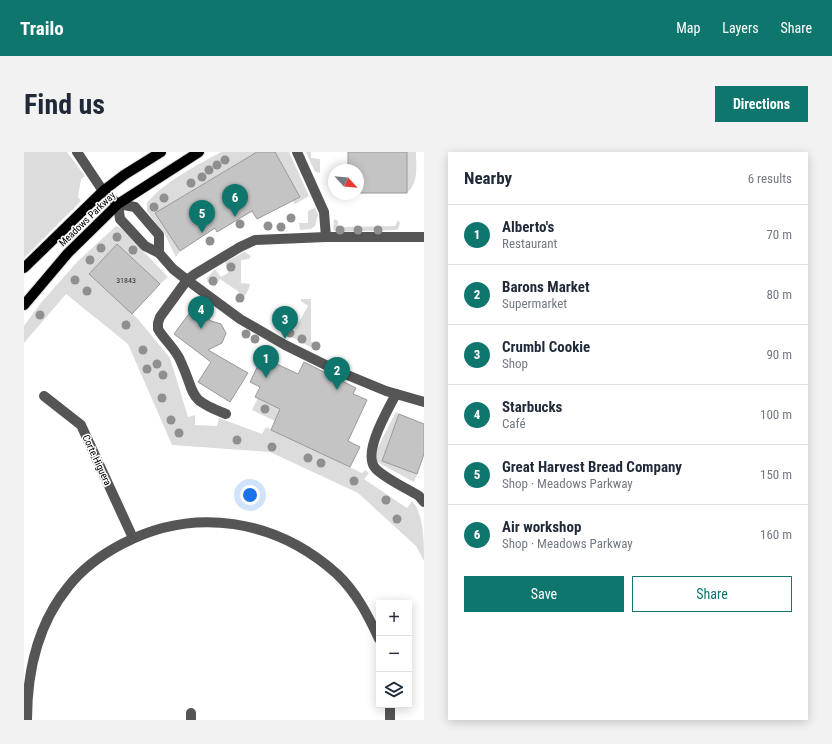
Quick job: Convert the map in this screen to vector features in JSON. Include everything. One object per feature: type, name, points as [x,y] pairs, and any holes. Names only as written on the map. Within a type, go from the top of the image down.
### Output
[{"type":"main road","name":"Meadows Parkway","points":[[24,268],[103,191],[124,175],[161,152]]},
{"type":"main road","name":"Meadows Parkway","points":[[24,305],[68,253],[118,204],[199,152]]},
{"type":"street","points":[[78,152],[103,191],[118,204],[135,207],[159,235],[160,253]]},
{"type":"street","points":[[297,152],[324,212],[326,238]]},
{"type":"street","points":[[118,204],[120,219],[145,246],[160,253],[173,269],[236,316],[285,345],[345,374],[396,394],[424,402]]},
{"type":"street","points":[[226,414],[198,401],[189,385],[181,362],[158,329],[160,317],[187,280],[202,269],[234,250],[255,240],[424,237]]},
{"type":"street","points":[[396,394],[372,447],[372,460],[376,470],[418,496],[424,502]]},
{"type":"street","name":"Corte Higuera","points":[[44,396],[81,425],[133,538]]},
{"type":"street","points":[[27,720],[27,694],[36,649],[49,616],[68,587],[90,564],[112,549],[152,530],[171,525],[206,522],[237,524],[266,531],[297,545],[314,556],[337,575],[357,597],[378,636]]},
{"type":"street","points":[[390,708],[390,720]]},
{"type":"shaded area","points":[[24,152],[67,152],[85,176],[81,179],[78,197],[81,201],[24,258]]},
{"type":"shaded area","points":[[221,152],[257,152],[155,213],[180,251],[176,257],[165,235],[147,211],[147,203],[154,195],[172,181],[191,168]]},
{"type":"shaded area","points":[[275,152],[289,152],[309,196],[295,204],[293,201],[300,197]]},
{"type":"shaded area","points":[[306,152],[311,152],[311,158],[320,159],[320,173],[315,172]]},
{"type":"shaded area","points":[[407,152],[416,152],[416,169],[415,179],[411,189],[407,193]]},
{"type":"shaded area","points":[[315,208],[318,215],[315,226],[311,229],[300,230],[299,223],[308,223],[308,211]]},
{"type":"shaded area","points":[[334,219],[338,221],[338,226],[341,227],[395,226],[398,220],[400,223],[398,229],[395,230],[337,232],[333,229]]},
{"type":"shaded area","points":[[116,226],[121,228],[168,277],[160,284],[117,244],[89,274],[137,318],[170,358],[188,417],[195,415],[195,425],[217,426],[219,418],[262,434],[266,427],[362,473],[365,470],[369,473],[364,479],[407,508],[412,501],[416,506],[421,521],[424,561],[416,546],[358,493],[270,452],[172,445],[128,344],[66,294],[24,343],[24,326],[40,304],[77,262]]},
{"type":"shaded area","points":[[245,252],[251,256],[249,259],[241,260],[241,283],[250,284],[245,295],[237,303],[235,300],[239,292],[220,279],[215,287],[207,281],[207,278],[215,269],[221,277],[228,273],[225,262]]},
{"type":"shaded area","points":[[301,299],[311,299],[311,342],[320,343],[316,350],[284,333],[287,328],[294,331],[308,306],[301,301]]},
{"type":"shaded area","points":[[258,398],[280,409],[275,421],[252,410]]},
{"type":"shaded area","points":[[396,412],[399,414],[382,461],[417,474],[414,482],[377,462],[377,449]]},
{"type":"building","points":[[257,152],[275,152],[300,197],[257,219],[252,211],[217,232],[215,228],[180,251],[155,213]]},
{"type":"building","points":[[348,152],[407,152],[407,193],[364,193],[364,164],[348,164]]},
{"type":"building","points":[[117,244],[160,284],[132,314],[89,274]]},
{"type":"building","points":[[194,307],[211,321],[221,324],[226,333],[222,343],[208,350],[248,373],[230,402],[198,382],[211,362],[174,334]]},
{"type":"building","points":[[262,357],[298,374],[304,362],[356,388],[353,394],[367,400],[348,441],[360,447],[350,467],[271,430],[280,409],[255,397],[260,387],[250,382]]},
{"type":"building","points":[[399,414],[424,424],[424,454],[417,474],[382,461]]},
{"type":"place","name":"Air workshop","points":[[235,217]]},
{"type":"place","name":"Great Harvest Bread Company","points":[[202,233]]},
{"type":"place","name":"Starbucks","points":[[201,329]]},
{"type":"place","name":"Crumbl Cookie","points":[[285,339]]},
{"type":"place","name":"Alberto's","points":[[266,378]]},
{"type":"place","name":"Barons Market","points":[[337,390]]}]
